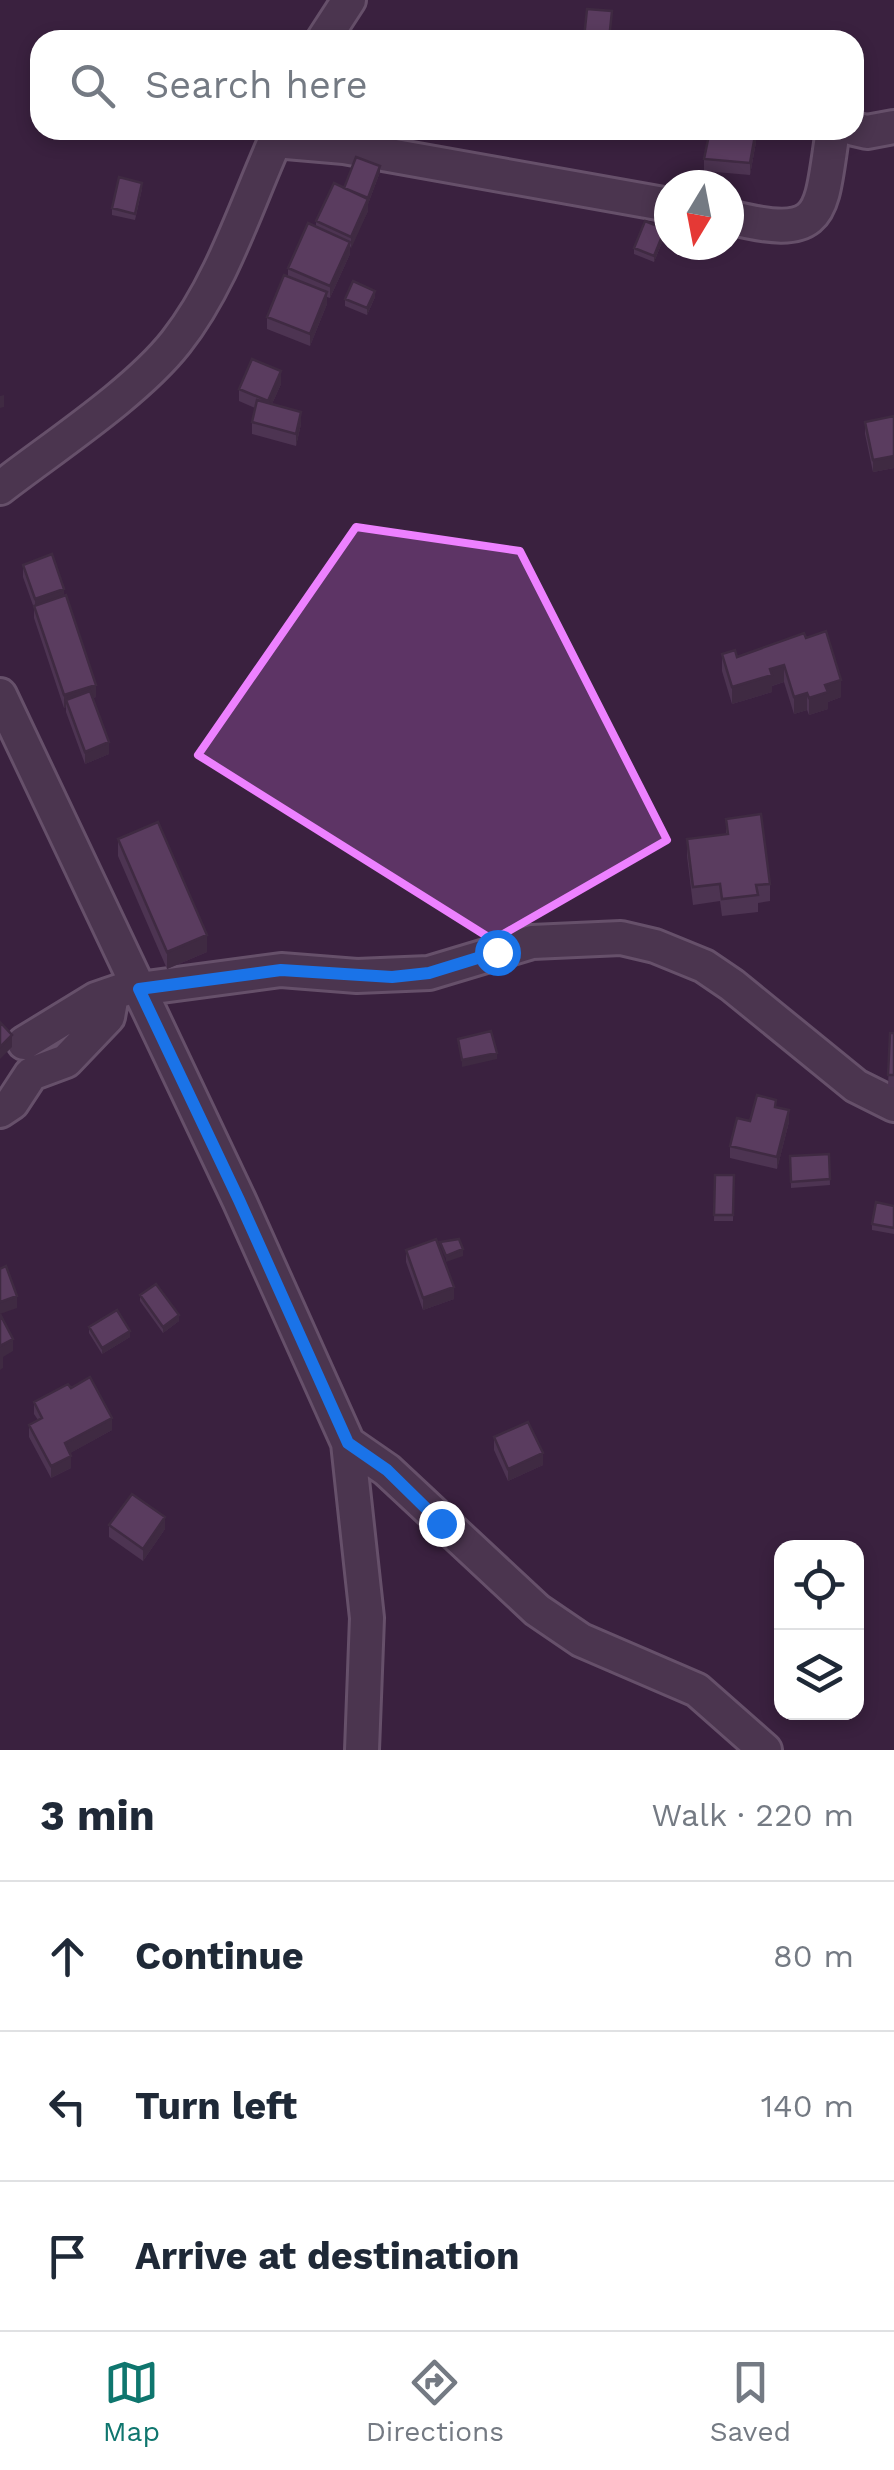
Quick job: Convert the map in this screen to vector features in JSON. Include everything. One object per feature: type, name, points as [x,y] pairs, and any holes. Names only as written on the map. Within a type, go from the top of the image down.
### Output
[{"type":"street","points":[[329,30],[350,0]]},
{"type":"street","points":[[864,131],[894,128]]},
{"type":"street","points":[[0,488],[131,386],[176,342],[223,264],[276,140]]},
{"type":"street","points":[[306,140],[654,202]]},
{"type":"street","points":[[744,220],[775,227],[805,222],[818,210],[831,140]]},
{"type":"street","points":[[0,694],[128,987],[247,1217],[348,1443],[367,1618],[362,1750]]},
{"type":"street","points":[[24,1043],[96,999],[128,987],[281,970],[392,977],[429,973],[532,942],[621,938],[704,966],[732,984],[856,1086],[894,1105]]},
{"type":"street","points":[[0,1111],[12,1102],[31,1074],[66,1061],[108,1016],[128,987]]},
{"type":"street","points":[[348,1443],[387,1470],[537,1610],[581,1640],[697,1690],[765,1750]]},
{"type":"highlighted area","points":[[356,527],[520,551],[667,840],[493,940],[198,755]]},
{"type":"building","points":[[587,9],[612,11],[610,30],[585,30]]},
{"type":"building","points":[[708,140],[754,140],[750,163],[704,159]]},
{"type":"building","points":[[356,157],[380,166],[368,198],[344,188]]},
{"type":"building","points":[[119,177],[142,183],[135,214],[112,208]]},
{"type":"building","points":[[334,183],[368,199],[351,237],[316,221]]},
{"type":"building","points":[[645,221],[654,225],[654,256],[634,248]]},
{"type":"building","points":[[308,223],[350,242],[330,286],[288,268]]},
{"type":"building","points":[[284,275],[327,292],[310,334],[267,317]]},
{"type":"building","points":[[353,281],[375,291],[367,308],[345,299]]},
{"type":"building","points":[[252,359],[281,371],[268,401],[239,389]]},
{"type":"building","points":[[257,400],[301,412],[296,434],[252,422]]},
{"type":"building","points":[[894,416],[894,456],[873,460],[865,422]]},
{"type":"building","points":[[52,554],[64,589],[35,599],[23,565]]},
{"type":"building","points":[[66,595],[96,685],[64,695],[34,606]]},
{"type":"building","points":[[826,631],[841,680],[825,685],[828,692],[809,698],[807,693],[794,697],[784,665],[770,669],[772,675],[732,687],[722,654],[735,650],[737,657],[804,633],[806,638]]},
{"type":"building","points":[[90,691],[109,742],[85,752],[66,700]]},
{"type":"building","points":[[761,814],[770,884],[756,885],[758,895],[722,899],[720,884],[693,887],[687,839],[728,834],[726,819]]},
{"type":"building","points":[[158,822],[207,935],[167,952],[118,839]]},
{"type":"building","points":[[0,1022],[12,1035],[0,1047]]},
{"type":"building","points":[[491,1031],[497,1053],[462,1060],[458,1039]]},
{"type":"building","points":[[890,1033],[894,1033],[894,1075],[888,1075]]},
{"type":"building","points":[[757,1095],[776,1100],[775,1107],[789,1110],[777,1157],[730,1146],[737,1118],[750,1121]]},
{"type":"building","points":[[829,1154],[830,1179],[791,1182],[790,1156]]},
{"type":"building","points":[[715,1175],[734,1175],[733,1215],[714,1215]]},
{"type":"building","points":[[876,1202],[894,1206],[894,1228],[872,1224]]},
{"type":"building","points":[[436,1239],[454,1287],[423,1298],[406,1250]]},
{"type":"building","points":[[459,1239],[463,1249],[446,1256],[440,1242]]},
{"type":"building","points":[[6,1266],[17,1296],[0,1302],[0,1269]]},
{"type":"building","points":[[156,1284],[179,1315],[163,1327],[140,1295]]},
{"type":"building","points":[[117,1310],[130,1331],[102,1348],[89,1327]]},
{"type":"building","points":[[0,1314],[13,1339],[0,1346]]},
{"type":"building","points":[[90,1377],[112,1418],[65,1443],[71,1456],[51,1466],[29,1425],[42,1418],[34,1402]]},
{"type":"building","points":[[528,1422],[543,1453],[508,1469],[494,1437]]},
{"type":"building","points":[[132,1494],[165,1517],[143,1549],[109,1525]]},
{"type":"route","points":[[441,1523],[387,1470],[348,1443],[139,989],[281,970],[392,977],[429,973],[497,952]]}]
